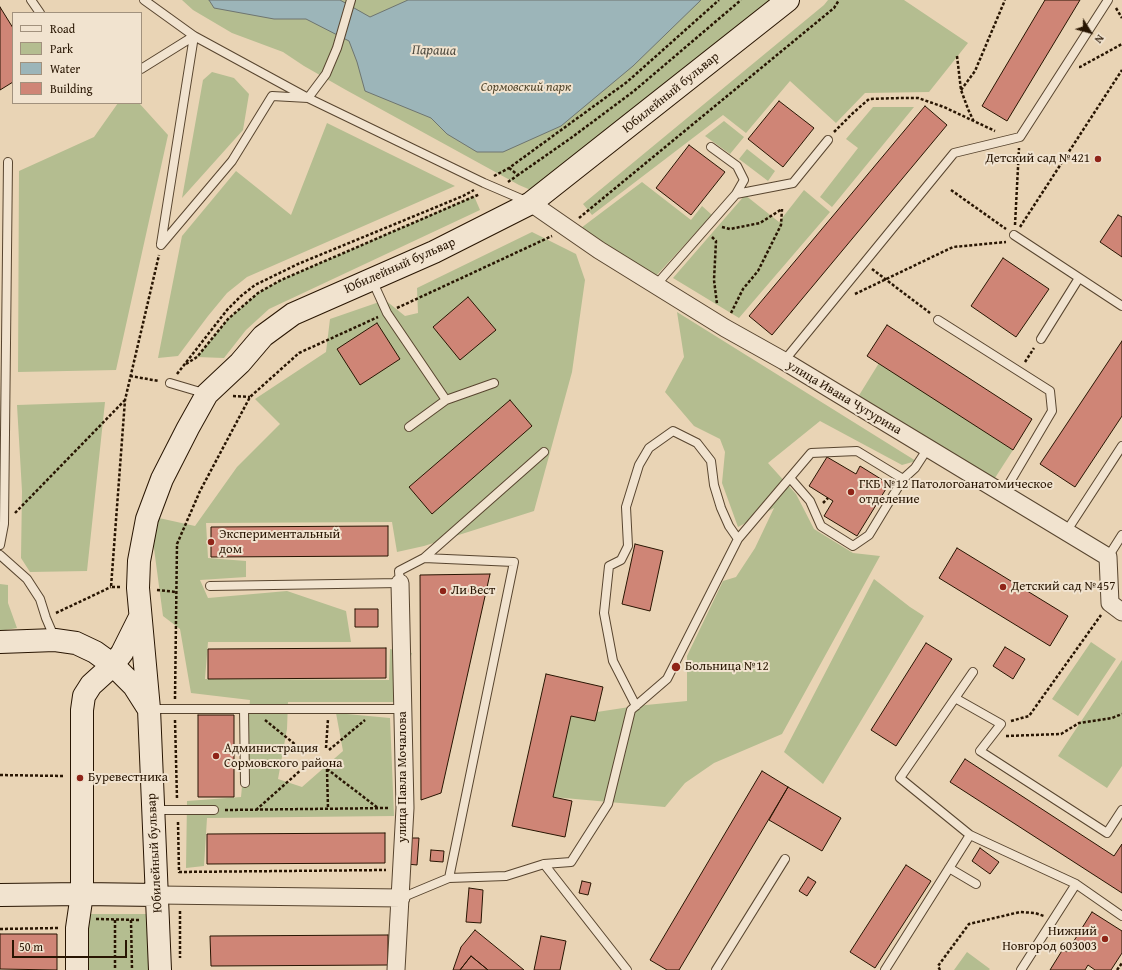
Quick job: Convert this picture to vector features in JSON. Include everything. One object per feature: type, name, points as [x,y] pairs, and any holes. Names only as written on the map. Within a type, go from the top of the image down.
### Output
[{"type":"street","name":"Юбилейный бульвар","points":[[170,966],[157,885],[148,709],[138,588],[139,561],[147,519],[162,479],[207,394],[240,363],[263,336],[293,314],[434,252],[531,203],[788,0]]},
{"type":"street","name":"улица Ивана Чугурина","points":[[531,203],[567,228],[725,328],[784,361],[1108,557]]},
{"type":"street","points":[[1108,557],[1116,607]]},
{"type":"street","name":"улица Павла Мочалова","points":[[396,970],[405,808],[400,584]]},
{"type":"street","points":[[77,970],[77,928],[82,894],[82,710],[84,696],[91,685],[113,665],[122,653],[140,617]]},
{"type":"street","points":[[0,642],[55,640],[76,644],[95,652],[113,665],[134,686],[148,709]]},
{"type":"street","points":[[0,895],[82,894],[157,885],[180,902],[401,898]]},
{"type":"lane","points":[[31,0],[39,12]]},
{"type":"lane","points":[[144,0],[194,36],[308,98],[531,203]]},
{"type":"lane","points":[[308,98],[326,74],[337,48],[351,0]]},
{"type":"lane","points":[[784,361],[954,153],[1020,138],[1108,0]]},
{"type":"lane","points":[[142,68],[194,36]]},
{"type":"lane","points":[[161,245],[194,36]]},
{"type":"lane","points":[[161,245],[232,161],[272,96],[308,98]]},
{"type":"lane","points":[[736,194],[793,183],[828,140]]},
{"type":"lane","points":[[656,285],[736,194],[744,180],[737,166],[711,147]]},
{"type":"lane","points":[[0,545],[4,524],[8,162]]},
{"type":"lane","points":[[1014,235],[1122,306]]},
{"type":"lane","points":[[1041,339],[1080,278]]},
{"type":"lane","points":[[371,280],[387,313],[446,400]]},
{"type":"lane","points":[[938,320],[1050,391],[1052,411],[1003,494]]},
{"type":"lane","points":[[170,383],[207,394]]},
{"type":"lane","points":[[409,428],[446,400],[494,383]]},
{"type":"lane","points":[[636,706],[613,661],[604,613],[609,566],[621,560],[628,546],[626,507],[639,464],[649,448],[673,431],[697,443],[711,461],[714,485],[721,508],[729,526],[738,539]]},
{"type":"lane","points":[[1066,532],[1122,446]]},
{"type":"lane","points":[[790,478],[810,501],[821,526],[853,546],[869,535],[903,479],[915,468],[928,448]]},
{"type":"lane","points":[[401,898],[449,878],[506,876],[544,864],[571,862],[608,804],[631,710],[667,679],[738,539],[790,478],[811,454],[856,451],[903,479]]},
{"type":"lane","points":[[210,586],[400,584],[399,571],[424,558],[544,452]]},
{"type":"lane","points":[[1108,557],[1122,535]]},
{"type":"lane","points":[[0,555],[28,579],[40,599],[55,640]]},
{"type":"lane","points":[[424,558],[514,562],[449,878]]},
{"type":"lane","points":[[973,672],[900,778],[970,835],[1076,884],[1122,916]]},
{"type":"lane","points":[[955,698],[1001,724],[980,751],[1107,833],[1122,810]]},
{"type":"lane","points":[[148,709],[402,709]]},
{"type":"lane","points":[[245,783],[248,709]]},
{"type":"lane","points":[[153,810],[214,810]]},
{"type":"lane","points":[[885,970],[970,835]]},
{"type":"lane","points":[[716,970],[785,859]]},
{"type":"lane","points":[[544,864],[628,970]]},
{"type":"lane","points":[[949,868],[976,884]]},
{"type":"lane","points":[[1022,970],[1076,884]]},
{"type":"path","points":[[130,376],[170,383],[227,310],[240,296],[255,285],[298,264],[463,196],[509,168],[627,82],[719,0]]},
{"type":"path","points":[[185,364],[198,357],[228,319],[258,293],[281,280],[507,183],[572,138],[634,91],[741,0]]},
{"type":"path","points":[[402,870],[179,872],[174,708],[177,544],[200,491],[250,397],[299,354],[567,228],[834,8],[839,0]]},
{"type":"path","points":[[961,90],[975,71],[1005,0]]},
{"type":"path","points":[[1080,67],[1122,44]]},
{"type":"path","points":[[957,56],[961,90],[968,109],[975,122]]},
{"type":"path","points":[[829,306],[953,247],[1006,242],[1014,235],[1122,70]]},
{"type":"path","points":[[828,140],[868,99],[918,98],[944,107],[999,134]]},
{"type":"path","points":[[1014,235],[1020,138]]},
{"type":"path","points":[[509,168],[518,175]]},
{"type":"path","points":[[951,190],[1014,235]]},
{"type":"path","points":[[707,227],[730,229],[760,223],[782,209],[781,225],[758,271],[743,289],[725,328]]},
{"type":"path","points":[[707,227],[716,241],[714,280],[716,301],[725,328]]},
{"type":"path","points":[[161,245],[125,400],[111,587],[176,592]]},
{"type":"path","points":[[864,263],[932,314]]},
{"type":"path","points":[[1019,371],[1041,339]]},
{"type":"path","points":[[4,524],[125,400]]},
{"type":"path","points":[[1001,724],[1029,716],[1116,607]]},
{"type":"path","points":[[248,709],[302,750]]},
{"type":"path","points":[[329,709],[327,749],[379,709]]},
{"type":"path","points":[[991,737],[1061,734],[1079,724],[1112,718],[1122,714]]},
{"type":"path","points":[[256,810],[302,769]]},
{"type":"path","points":[[328,809],[326,769],[378,808]]},
{"type":"path","points":[[0,776],[63,776]]},
{"type":"path","points":[[95,776],[132,776]]},
{"type":"path","points":[[214,810],[405,808]]},
{"type":"path","points":[[170,966],[180,902]]},
{"type":"path","points":[[940,970],[938,966],[969,924],[1020,912],[1035,913],[1053,920]]},
{"type":"path","points":[[91,919],[145,920]]},
{"type":"path","points":[[114,920],[114,970]]},
{"type":"path","points":[[132,920],[132,970]]},
{"type":"path","points":[[0,929],[60,928]]},
{"type":"path","points":[[1118,970],[1122,963]]},
{"type":"green space","name":"Сормовский парк","points":[[182,0],[772,0],[533,191],[519,185],[346,90],[283,52],[232,33],[193,10]]},
{"type":"green space","points":[[828,0],[904,0],[968,43],[929,92],[865,93],[836,123],[790,81],[746,133],[723,115],[592,215],[583,204],[824,5]]},
{"type":"green space","points":[[212,72],[234,78],[249,94],[243,130],[182,198],[203,80]]},
{"type":"green space","points":[[117,104],[140,104],[168,135],[116,370],[18,372],[19,171],[94,137]]},
{"type":"green space","points":[[873,107],[914,107],[832,207],[820,197],[858,148],[846,139]]},
{"type":"green space","points":[[724,121],[744,137],[730,154],[705,136]]},
{"type":"green space","points":[[327,123],[455,186],[247,277],[227,293],[178,356],[158,358],[182,236],[236,171],[291,215]]},
{"type":"green space","points":[[747,149],[775,171],[768,181],[739,159]]},
{"type":"green space","points":[[642,182],[691,220],[702,206],[712,215],[655,277],[581,228]]},
{"type":"green space","points":[[804,190],[830,212],[739,318],[673,278],[745,195],[779,222]]},
{"type":"green space","points":[[474,196],[480,210],[269,309],[246,330],[224,358],[197,357],[228,319],[258,293],[281,280]]},
{"type":"green space","points":[[532,232],[576,254],[585,280],[572,372],[534,511],[424,546],[397,552],[392,522],[206,523],[208,558],[246,561],[246,577],[200,580],[208,598],[287,591],[346,611],[351,642],[208,642],[205,679],[389,680],[390,649],[412,653],[396,702],[288,702],[287,729],[278,779],[302,787],[343,751],[336,713],[390,718],[394,816],[207,818],[204,866],[186,868],[187,801],[241,797],[250,700],[191,693],[180,629],[163,616],[153,541],[159,518],[195,526],[237,467],[280,424],[255,399],[326,352],[330,319],[385,300],[405,316],[418,313],[417,288]]},
{"type":"green space","points":[[677,312],[916,461],[902,465],[820,421],[768,463],[796,494],[814,529],[853,553],[880,556],[782,734],[714,763],[685,783],[665,807],[553,797],[571,716],[636,706],[687,701],[687,656],[723,581],[736,577],[755,548],[774,508],[738,527],[722,483],[725,452],[720,439],[694,426],[665,392],[684,357]]},
{"type":"green space","points":[[879,363],[1013,450],[993,481],[858,397]]},
{"type":"green space","points":[[105,402],[87,571],[30,572],[21,558],[22,491],[17,405]]},
{"type":"green space","points":[[874,579],[924,616],[823,784],[784,752]]},
{"type":"green space","points":[[0,584],[8,585],[8,603],[17,628],[0,631]]},
{"type":"green space","points":[[1091,642],[1116,659],[1078,716],[1052,699]]},
{"type":"green space","points":[[1122,660],[1122,766],[1107,788],[1058,756]]},
{"type":"green space","points":[[88,914],[151,914],[152,970],[89,970]]},
{"type":"green space","points":[[967,952],[990,969],[954,970]]},
{"type":"water","name":"Сормовский парк","points":[[209,0],[340,0],[370,17],[408,0],[701,0],[633,66],[561,126],[503,152],[477,152],[447,134],[431,118],[365,91],[357,62],[349,41],[306,19],[274,19],[214,8]]},
{"type":"building","points":[[1045,0],[1080,0],[1007,121],[982,106]]},
{"type":"building","points":[[0,7],[12,26],[12,83],[0,90]]},
{"type":"building","points":[[779,101],[814,128],[783,167],[748,139]]},
{"type":"building","points":[[925,106],[947,125],[772,335],[749,316]]},
{"type":"building","points":[[689,145],[725,172],[691,215],[656,188]]},
{"type":"building","points":[[1118,215],[1122,217],[1122,257],[1100,242]]},
{"type":"building","points":[[1003,258],[1049,289],[1016,337],[971,306]]},
{"type":"building","points":[[468,297],[496,330],[460,360],[433,327]]},
{"type":"building","points":[[377,323],[400,359],[360,385],[337,349]]},
{"type":"building","points":[[887,325],[1032,419],[1013,450],[867,356]]},
{"type":"building","points":[[1122,341],[1122,416],[1075,487],[1040,464]]},
{"type":"building","points":[[510,400],[532,426],[432,514],[409,487]]},
{"type":"building","name":"ГКБ №12 Патологоанатомическое отделение","points":[[827,457],[856,474],[860,466],[889,484],[857,536],[824,516],[833,501],[809,486]]},
{"type":"building","points":[[388,526],[388,556],[211,557],[211,527]]},
{"type":"building","points":[[635,544],[663,551],[650,611],[622,604]]},
{"type":"building","points":[[957,548],[1068,616],[1050,646],[939,578]]},
{"type":"building","points":[[490,574],[441,793],[421,800],[420,575]]},
{"type":"building","points":[[355,609],[378,609],[378,627],[355,627]]},
{"type":"building","points":[[926,643],[952,659],[896,746],[871,730]]},
{"type":"building","points":[[1005,647],[1025,659],[1013,679],[993,666]]},
{"type":"building","points":[[386,648],[386,678],[208,679],[208,649]]},
{"type":"building","points":[[546,674],[603,687],[595,721],[571,716],[553,797],[572,801],[565,837],[512,826]]},
{"type":"building","name":"Администрация Сормовского района","points":[[198,715],[234,715],[234,797],[198,797]]},
{"type":"building","points":[[965,759],[1114,856],[1122,844],[1122,893],[950,782]]},
{"type":"building","points":[[762,771],[788,787],[679,970],[667,970],[650,960]]},
{"type":"building","points":[[788,787],[841,818],[822,851],[769,820]]},
{"type":"building","points":[[385,833],[385,863],[207,864],[207,834]]},
{"type":"building","points":[[408,838],[419,838],[417,865],[407,864]]},
{"type":"building","points":[[980,848],[999,862],[990,874],[972,861]]},
{"type":"building","points":[[431,850],[444,851],[443,862],[430,861]]},
{"type":"building","points":[[906,865],[931,881],[875,968],[850,952]]},
{"type":"building","points":[[808,877],[816,882],[807,896],[799,891]]},
{"type":"building","points":[[582,881],[591,883],[588,895],[579,893]]},
{"type":"building","points":[[469,888],[483,890],[481,923],[466,922]]},
{"type":"building","points":[[1092,912],[1122,931],[1122,953],[1111,970],[1095,970],[1088,965],[1085,970],[1050,970],[1063,949],[1067,952]]},
{"type":"building","points":[[475,930],[524,970],[488,970],[471,956],[460,970],[453,970],[461,947]]},
{"type":"building","points":[[0,934],[57,934],[57,970],[0,969]]},
{"type":"building","points":[[388,935],[388,965],[211,966],[210,936]]},
{"type":"building","points":[[541,936],[566,941],[560,970],[534,970]]},
{"type":"building","points":[[471,956],[488,970],[460,970]]},
{"type":"place","name":"Детский сад №421","points":[[1098,159]]},
{"type":"place","name":"ГКБ №12 Патологоанатомическое отделение","points":[[851,492]]},
{"type":"place","name":"Экспериментальный дом","points":[[211,542]]},
{"type":"place","name":"Детский сад №457","points":[[1003,587]]},
{"type":"place","name":"Ли Вест","points":[[443,591]]},
{"type":"place","name":"Больница №12","points":[[676,667]]},
{"type":"place","name":"Администрация Сормовского района","points":[[216,756]]},
{"type":"place","name":"Буревестника","points":[[80,778]]},
{"type":"place","name":"Нижний Новгород 603003","points":[[1105,939]]},
{"type":"water label","name":"Параша","points":[[434,51]]}]
